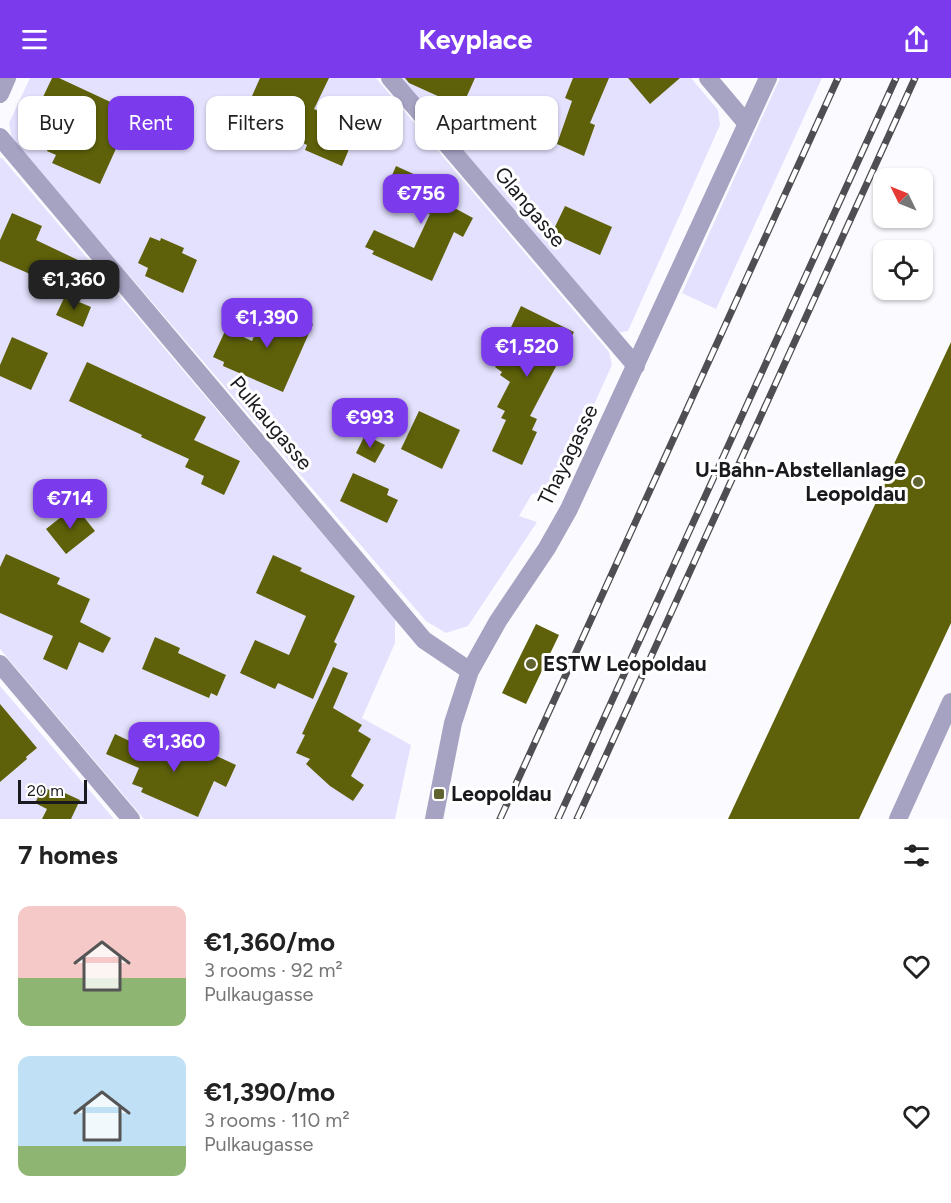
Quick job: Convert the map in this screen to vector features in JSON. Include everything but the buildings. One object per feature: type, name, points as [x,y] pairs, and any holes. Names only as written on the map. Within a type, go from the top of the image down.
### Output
[{"type":"street","points":[[0,94],[7,78]]},
{"type":"street","name":"Glangasse","points":[[390,78],[636,366]]},
{"type":"street","points":[[708,78],[747,124]]},
{"type":"street","name":"Thayagasse","points":[[434,819],[453,723],[470,671],[498,621],[547,548],[569,509],[768,78]]},
{"type":"street","name":"Pulkaugasse","points":[[0,137],[424,640],[470,671]]},
{"type":"street","points":[[0,664],[131,819]]},
{"type":"street","points":[[898,819],[951,702]]},
{"type":"shaded area","points":[[30,78],[376,78],[391,96],[317,96],[317,150],[403,150],[403,110],[415,124],[415,150],[437,150],[609,352],[612,365],[555,490],[532,494],[519,516],[537,522],[468,626],[446,633],[426,621],[21,150],[96,150],[96,96],[22,96]]},
{"type":"shaded area","points":[[401,78],[691,78],[718,110],[720,125],[628,331],[617,333],[462,150],[558,150],[558,96],[416,96]]},
{"type":"shaded area","points":[[780,78],[822,78],[716,309],[682,293]]},
{"type":"shaded area","points":[[18,104],[18,146],[12,139],[9,123]]},
{"type":"shaded area","points":[[0,158],[395,619],[395,643],[362,718],[411,745],[395,819],[144,819],[0,649]]},
{"type":"shaded area","points":[[0,686],[114,819],[0,819]]},
{"type":"railway","points":[[500,819],[838,78]]},
{"type":"railway","points":[[558,819],[896,78]]},
{"type":"railway","points":[[577,819],[915,78]]},
{"type":"place","name":"U-Bahn-Abstellanlage Leopoldau","points":[[918,482]]},
{"type":"place","name":"ESTW Leopoldau","points":[[531,664]]},
{"type":"place","name":"Leopoldau","points":[[439,794]]}]
